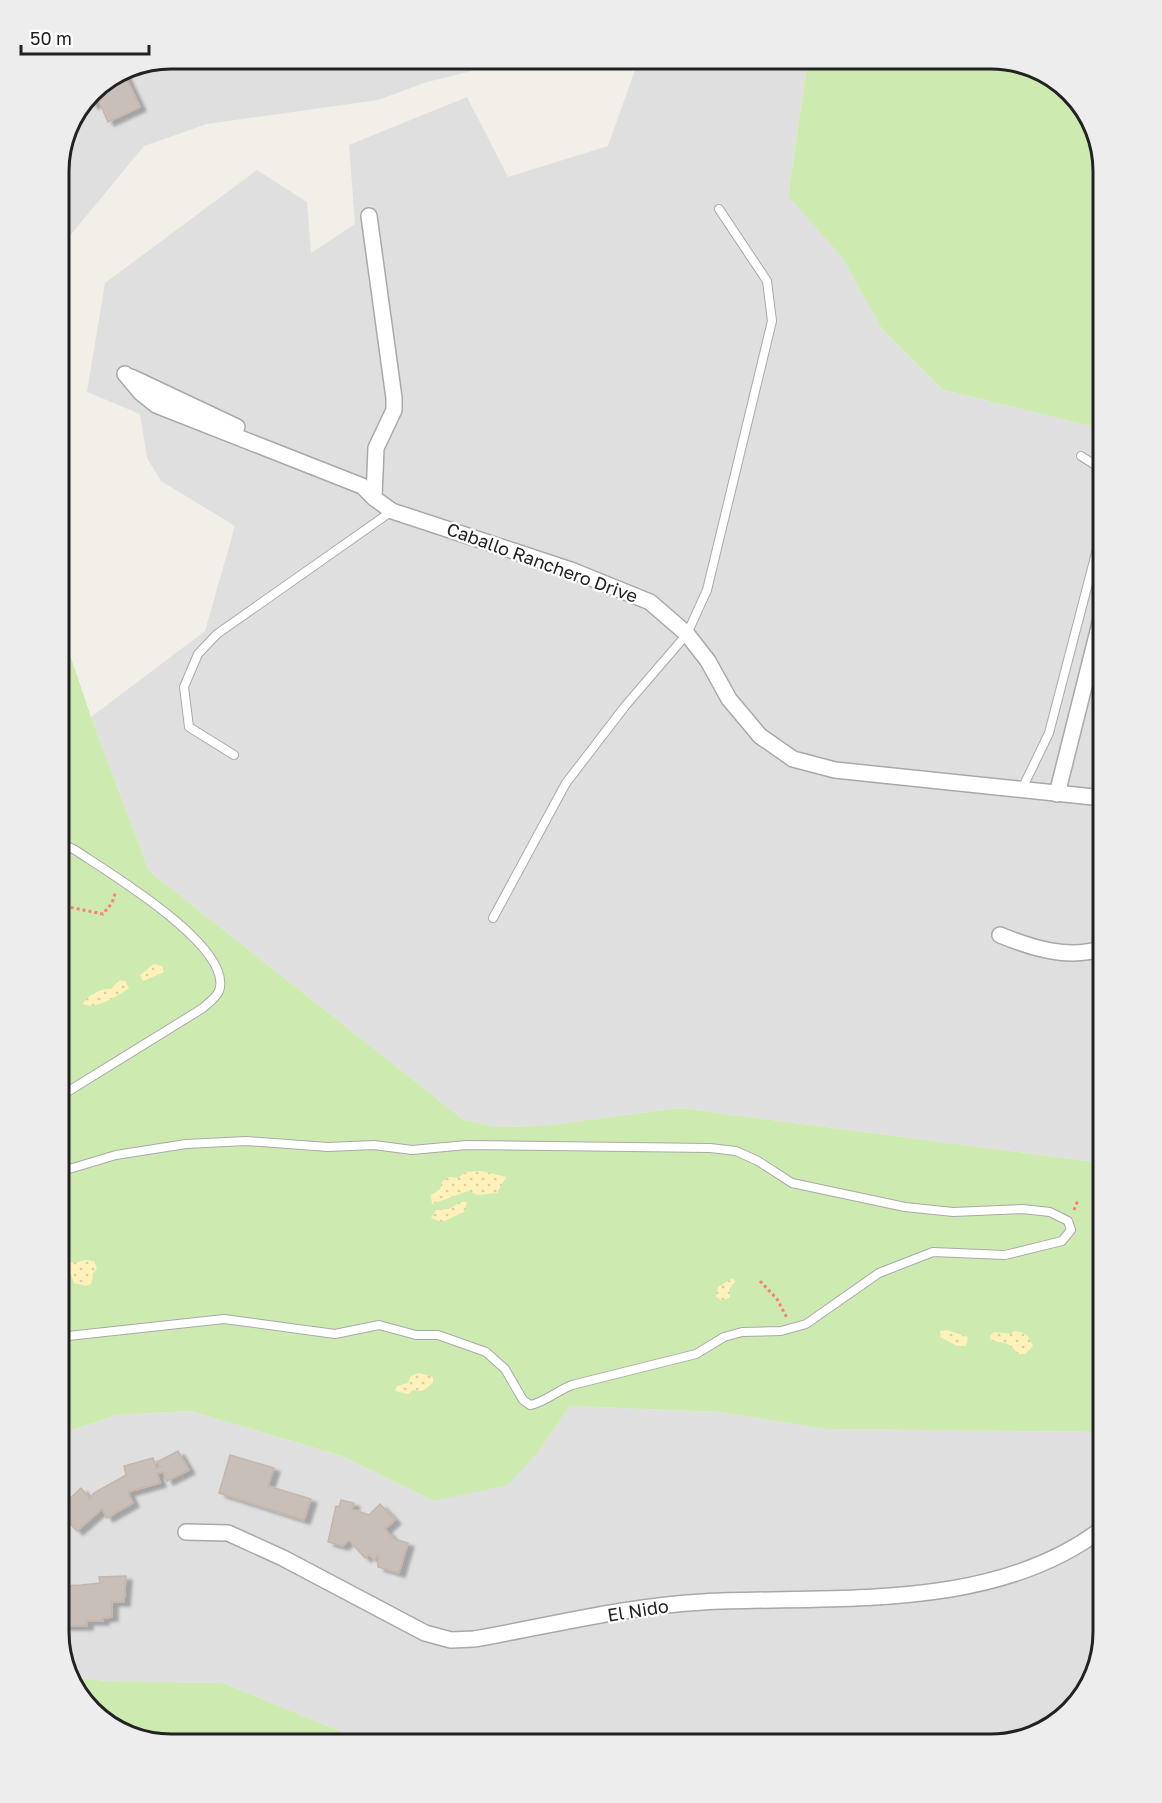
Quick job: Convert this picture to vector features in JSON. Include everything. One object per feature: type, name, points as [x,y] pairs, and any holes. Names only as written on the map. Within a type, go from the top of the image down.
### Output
[{"type":"street","points":[[369,216],[394,398],[394,410],[376,448],[374,498]]},
{"type":"street","name":"Caballo Ranchero Drive","points":[[125,374],[141,393],[156,405],[362,486],[392,511],[620,589],[658,607],[687,634],[708,661],[729,699],[744,718],[760,736],[793,759],[835,770],[1093,797]]},
{"type":"street","points":[[1057,794],[1093,654]]},
{"type":"street","points":[[999,935],[1020,944],[1059,952],[1081,953],[1093,950]]},
{"type":"street","name":"El Nido","points":[[186,1532],[228,1533],[284,1558],[426,1633],[451,1640],[474,1639],[649,1608],[702,1602],[885,1598],[924,1593],[1028,1569],[1073,1550],[1093,1536]]},
{"type":"lane","points":[[493,918],[566,783],[687,634],[707,590],[772,321],[767,280],[718,209]]},
{"type":"lane","points":[[1081,456],[1093,463]]},
{"type":"lane","points":[[234,755],[189,727],[184,687],[198,654],[217,634],[392,511]]},
{"type":"lane","points":[[1021,790],[1049,734],[1093,568]]},
{"type":"lane","points":[[69,847],[155,903],[192,936],[217,968],[219,990],[203,1008],[184,1021],[69,1090]]},
{"type":"lane","points":[[69,1169],[116,1155],[186,1144],[246,1141],[328,1147],[374,1145],[412,1150],[467,1145],[710,1148],[736,1151],[758,1161],[792,1184],[918,1209],[1050,1212],[1071,1225],[1070,1234],[1066,1239],[1040,1248],[1005,1255],[933,1252],[879,1273],[806,1324],[781,1331],[742,1332],[724,1337],[696,1354],[583,1382],[555,1392],[539,1404],[530,1405],[523,1400],[505,1369],[486,1352],[438,1335],[416,1335],[379,1325],[335,1334],[224,1319],[69,1336]]},
{"type":"path","points":[[69,907],[103,914],[112,903],[120,881]]},
{"type":"path","points":[[760,1281],[777,1299],[791,1328]]},
{"type":"shaded area","points":[[171,69],[475,69],[427,82],[378,100],[207,124],[144,146],[69,237],[69,165],[72,145],[90,109],[104,94],[132,77],[151,71]]},
{"type":"shaded area","points":[[635,69],[807,69],[788,195],[841,256],[882,329],[943,390],[1093,427],[1093,1162],[679,1108],[542,1126],[497,1127],[464,1120],[149,871],[91,717],[205,631],[235,526],[161,481],[147,458],[140,414],[87,392],[105,283],[257,170],[307,202],[311,253],[355,224],[349,145],[467,97],[508,177],[608,146]]},
{"type":"shaded area","points":[[570,1406],[720,1412],[826,1429],[1093,1432],[1093,1632],[1090,1658],[1085,1671],[1068,1699],[1047,1717],[1024,1729],[991,1734],[348,1734],[223,1683],[106,1681],[80,1677],[72,1658],[69,1632],[69,1431],[117,1415],[190,1411],[342,1456],[434,1501],[539,1451]]},
{"type":"green space","points":[[807,69],[997,69],[1024,74],[1058,94],[1076,115],[1088,138],[1091,151],[1093,171],[1093,427],[943,390],[882,329],[841,256],[788,196]]},
{"type":"green space","points":[[69,652],[149,871],[464,1120],[497,1127],[542,1126],[679,1108],[1093,1162],[1093,1432],[826,1429],[720,1412],[570,1406],[539,1451],[508,1485],[434,1501],[342,1456],[190,1411],[117,1415],[69,1431]]},
{"type":"green space","points":[[81,1678],[106,1681],[223,1683],[348,1734],[165,1734],[151,1732],[138,1729],[104,1709],[94,1699]]},
{"type":"sand","points":[[154,964],[162,966],[164,972],[143,981],[140,975]]},
{"type":"sand","points":[[120,980],[125,981],[129,988],[100,1004],[83,1004],[90,995],[110,989]]},
{"type":"sand","points":[[481,1171],[506,1177],[497,1193],[478,1195],[468,1191],[432,1204],[431,1195],[440,1189],[442,1182],[448,1177],[458,1178],[466,1172]]},
{"type":"sand","points":[[460,1202],[467,1202],[464,1212],[442,1222],[431,1218],[436,1210],[449,1209]]},
{"type":"sand","points":[[94,1261],[97,1269],[93,1273],[92,1283],[86,1286],[74,1283],[69,1262]]},
{"type":"sand","points":[[733,1278],[735,1282],[729,1289],[730,1297],[723,1301],[716,1297],[718,1287]]},
{"type":"sand","points":[[947,1330],[968,1337],[966,1346],[957,1346],[940,1337],[940,1331]]},
{"type":"sand","points":[[1014,1331],[1026,1335],[1033,1346],[1025,1354],[1018,1354],[1009,1345],[991,1340],[990,1336],[994,1332],[1011,1334]]},
{"type":"sand","points":[[419,1373],[433,1377],[433,1382],[422,1391],[413,1390],[408,1394],[395,1391],[397,1386],[408,1383],[411,1376]]},
{"type":"building","points":[[127,79],[140,107],[108,122],[99,101],[96,103],[104,94]]},
{"type":"building","points":[[178,1451],[189,1470],[167,1481],[163,1472],[157,1473],[160,1483],[128,1492],[133,1503],[107,1518],[102,1509],[77,1531],[69,1523],[69,1499],[81,1488],[90,1499],[94,1493],[126,1475],[124,1466],[153,1458],[156,1468],[160,1467],[157,1462]]},
{"type":"building","points":[[230,1455],[274,1468],[268,1486],[311,1499],[304,1520],[219,1493]]},
{"type":"building","points":[[341,1500],[354,1503],[352,1509],[369,1515],[380,1504],[395,1520],[385,1529],[394,1539],[408,1543],[399,1573],[378,1567],[378,1556],[374,1560],[369,1555],[365,1558],[349,1540],[343,1546],[328,1542],[336,1506],[339,1507]]},
{"type":"building","points":[[126,1576],[124,1602],[112,1602],[112,1617],[103,1618],[103,1621],[87,1621],[87,1626],[69,1626],[69,1586],[100,1583],[99,1577]]}]
